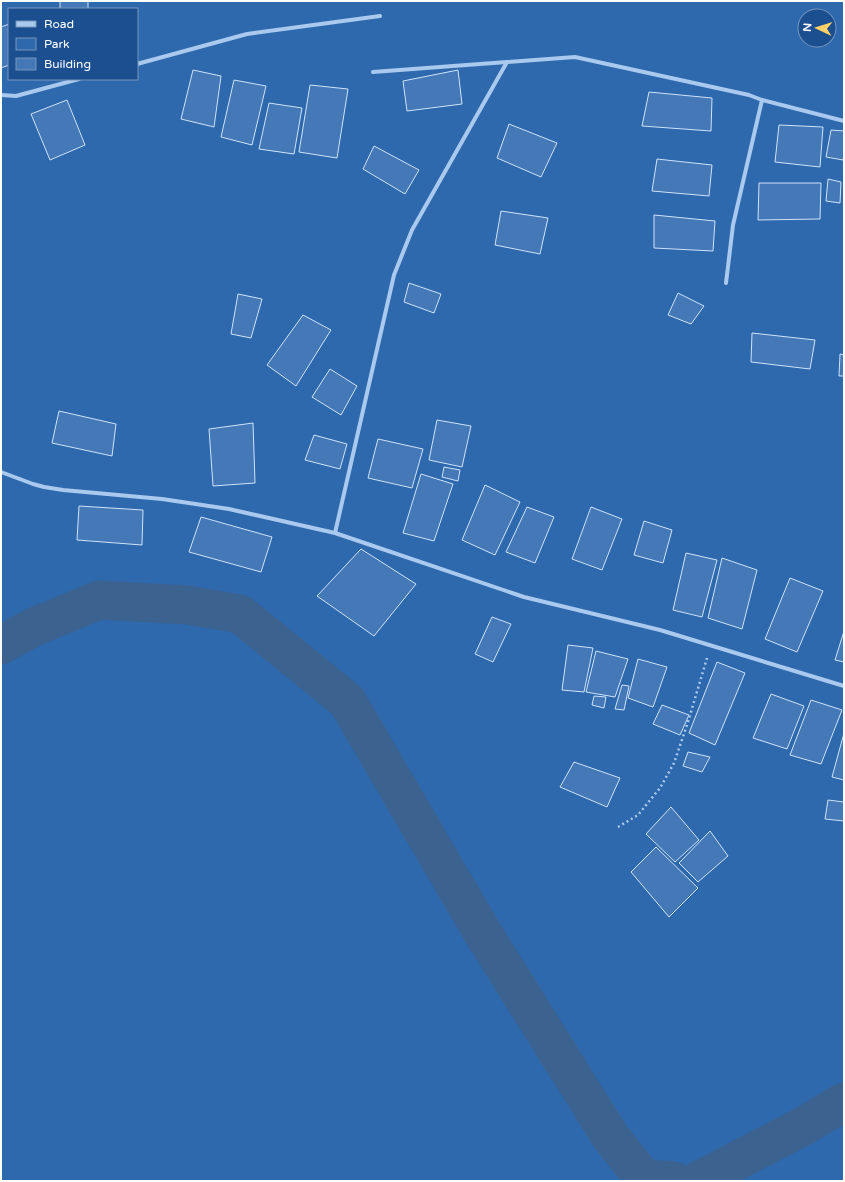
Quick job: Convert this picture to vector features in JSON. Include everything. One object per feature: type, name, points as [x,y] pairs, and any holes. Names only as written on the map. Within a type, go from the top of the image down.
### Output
[{"type":"street","points":[[138,64],[247,34],[380,16]]},
{"type":"street","points":[[373,72],[575,57],[749,96],[844,121]]},
{"type":"street","points":[[335,533],[394,275],[412,230],[507,62]]},
{"type":"street","points":[[1,95],[16,96],[75,80]]},
{"type":"street","points":[[726,283],[733,225],[762,100]]},
{"type":"street","points":[[1,473],[44,487],[162,499],[229,509],[335,533],[524,596],[660,630],[844,686]]},
{"type":"path","points":[[618,827],[638,815],[660,788],[674,763],[711,646]]},
{"type":"green space","points":[[1,1],[844,1],[844,1181],[1,1181]]},
{"type":"building","points":[[60,1],[88,1],[88,8],[60,8]]},
{"type":"building","points":[[8,24],[8,65],[1,68],[1,27]]},
{"type":"building","points":[[193,70],[221,76],[214,127],[181,119]]},
{"type":"building","points":[[458,70],[462,104],[407,111],[403,81]]},
{"type":"building","points":[[234,80],[266,86],[252,145],[221,137]]},
{"type":"building","points":[[310,85],[348,89],[337,158],[299,152]]},
{"type":"building","points":[[649,92],[712,98],[711,131],[642,126]]},
{"type":"building","points":[[67,100],[85,145],[50,160],[31,114]]},
{"type":"building","points":[[269,103],[302,108],[294,154],[259,149]]},
{"type":"building","points":[[509,124],[557,143],[541,177],[497,158]]},
{"type":"building","points":[[779,125],[823,127],[820,167],[775,162]]},
{"type":"building","points":[[831,130],[844,131],[843,160],[826,157]]},
{"type":"building","points":[[374,146],[419,170],[405,194],[363,169]]},
{"type":"building","points":[[657,159],[712,165],[709,196],[652,191]]},
{"type":"building","points":[[828,179],[841,182],[840,203],[826,201]]},
{"type":"building","points":[[759,183],[821,183],[820,219],[758,220]]},
{"type":"building","points":[[501,211],[548,218],[540,254],[495,245]]},
{"type":"building","points":[[654,215],[715,221],[713,251],[654,248]]},
{"type":"building","points":[[409,283],[441,294],[434,313],[404,302]]},
{"type":"building","points":[[678,293],[704,306],[691,324],[668,315]]},
{"type":"building","points":[[238,294],[262,299],[251,338],[231,334]]},
{"type":"building","points":[[303,315],[331,330],[296,386],[267,365]]},
{"type":"building","points":[[752,333],[815,340],[810,369],[751,362]]},
{"type":"building","points":[[840,354],[844,355],[844,376],[839,376]]},
{"type":"building","points":[[330,369],[357,386],[341,415],[312,397]]},
{"type":"building","points":[[59,411],[116,424],[112,456],[52,443]]},
{"type":"building","points":[[437,420],[471,426],[462,467],[429,460]]},
{"type":"building","points":[[253,423],[255,483],[213,486],[209,429]]},
{"type":"building","points":[[314,435],[347,444],[340,469],[305,460]]},
{"type":"building","points":[[378,439],[423,449],[412,488],[368,478]]},
{"type":"building","points":[[444,467],[460,470],[458,481],[442,477]]},
{"type":"building","points":[[421,474],[453,484],[434,541],[403,533]]},
{"type":"building","points":[[485,485],[520,502],[495,555],[462,540]]},
{"type":"building","points":[[79,506],[143,510],[142,545],[77,540]]},
{"type":"building","points":[[527,507],[554,517],[535,563],[506,552]]},
{"type":"building","points":[[591,507],[622,519],[602,570],[572,559]]},
{"type":"building","points":[[201,517],[272,537],[261,572],[189,552]]},
{"type":"building","points":[[644,521],[672,530],[663,563],[634,555]]},
{"type":"building","points":[[361,549],[416,584],[374,636],[317,596]]},
{"type":"building","points":[[686,553],[717,560],[702,617],[673,610]]},
{"type":"building","points":[[722,558],[757,570],[742,629],[708,618]]},
{"type":"building","points":[[790,578],[823,591],[797,652],[765,639]]},
{"type":"building","points":[[492,617],[511,624],[493,662],[475,654]]},
{"type":"building","points":[[844,631],[844,662],[835,660]]},
{"type":"building","points":[[568,645],[593,648],[584,692],[562,690]]},
{"type":"building","points":[[596,651],[628,659],[615,697],[586,692]]},
{"type":"building","points":[[638,659],[667,667],[653,707],[628,698]]},
{"type":"building","points":[[717,662],[745,673],[715,745],[689,733]]},
{"type":"building","points":[[622,685],[629,686],[624,710],[615,709]]},
{"type":"building","points":[[771,694],[804,706],[787,749],[753,738]]},
{"type":"building","points":[[594,696],[606,697],[604,708],[592,705]]},
{"type":"building","points":[[811,700],[842,710],[821,764],[790,755]]},
{"type":"building","points":[[662,705],[689,715],[680,735],[653,724]]},
{"type":"building","points":[[844,733],[844,780],[832,777]]},
{"type":"building","points":[[688,752],[710,757],[702,772],[683,766]]},
{"type":"building","points":[[574,762],[620,778],[607,807],[560,787]]},
{"type":"building","points":[[828,800],[844,802],[844,821],[825,819]]},
{"type":"building","points":[[671,807],[699,840],[675,862],[646,834]]},
{"type":"building","points":[[710,831],[728,856],[698,882],[679,863]]},
{"type":"building","points":[[656,847],[698,888],[669,917],[631,872]]},
{"type":"waterway","points":[[1,645],[34,627],[99,600],[187,605],[240,614],[347,701],[481,930],[610,1136],[644,1179],[674,1181]]},
{"type":"waterway","points":[[698,1181],[800,1128],[844,1102]]}]
